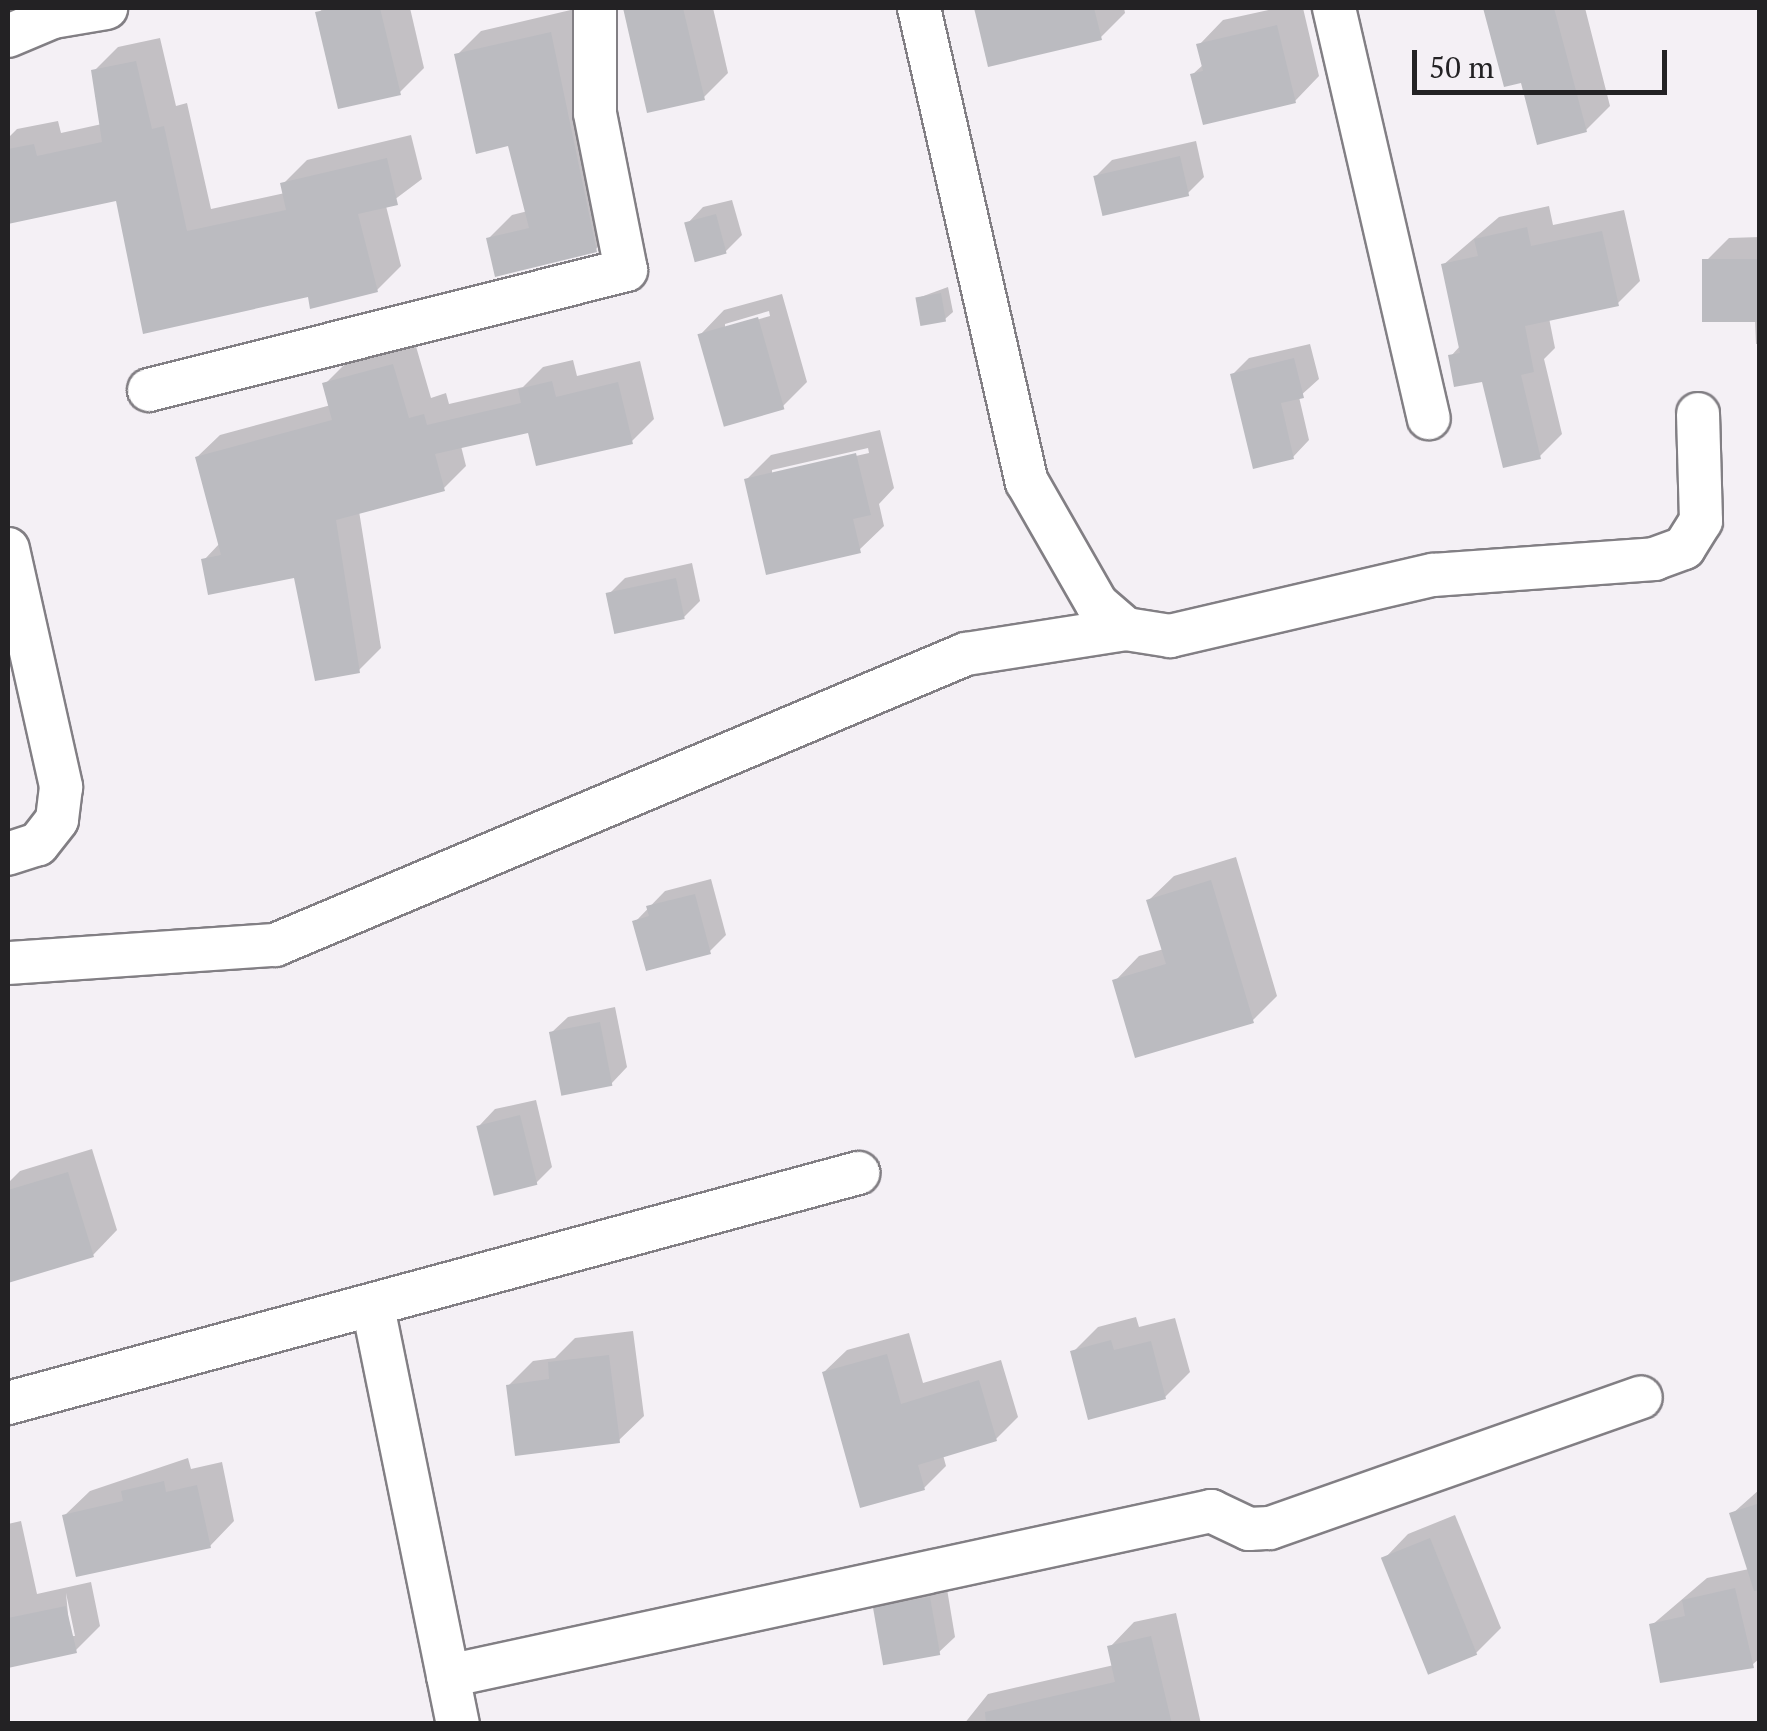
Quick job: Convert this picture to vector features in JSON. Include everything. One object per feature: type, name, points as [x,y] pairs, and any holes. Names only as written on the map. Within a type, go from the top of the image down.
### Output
[{"type":"street","points":[[8,36],[53,12],[106,8]]},
{"type":"street","points":[[149,390],[626,270],[595,113],[595,8]]},
{"type":"street","points":[[920,8],[1027,482],[1097,604],[1126,629]]},
{"type":"street","points":[[1334,8],[1429,418]]},
{"type":"street","points":[[8,963],[275,945],[966,654],[1126,629],[1170,636],[1433,575],[1654,560],[1684,548],[1701,521],[1698,414]]},
{"type":"street","points":[[8,549],[61,787],[57,820],[48,832],[38,844],[8,854]]},
{"type":"street","points":[[8,1403],[858,1174]]},
{"type":"street","points":[[372,1307],[458,1724]]},
{"type":"street","points":[[448,1676],[1211,1511],[1249,1529],[1270,1528],[1641,1396]]},
{"type":"building","points":[[380,8],[401,95],[338,109],[315,12]]},
{"type":"building","points":[[623,8],[683,8],[705,100],[647,113]]},
{"type":"building","points":[[974,8],[1094,8],[1102,40],[988,67]]},
{"type":"building","points":[[1483,8],[1554,8],[1587,132],[1537,145],[1521,83],[1504,87]]},
{"type":"building","points":[[1277,25],[1296,103],[1203,125],[1190,74],[1203,71],[1196,44]]},
{"type":"building","points":[[551,32],[597,252],[495,277],[486,238],[529,228],[508,146],[476,154],[454,54]]},
{"type":"building","points":[[136,61],[152,129],[164,126],[187,231],[286,210],[280,183],[387,158],[398,205],[358,214],[378,292],[310,309],[308,297],[143,334],[116,201],[8,224],[8,149],[34,144],[37,156],[102,142],[91,70]]},
{"type":"building","points":[[1180,156],[1189,196],[1103,216],[1093,176]]},
{"type":"building","points":[[716,214],[727,254],[695,262],[684,223]]},
{"type":"building","points":[[1527,227],[1531,246],[1602,231],[1619,306],[1525,326],[1534,372],[1521,375],[1541,459],[1503,468],[1482,382],[1454,387],[1448,355],[1460,353],[1441,264],[1478,256],[1474,239]]},
{"type":"building","points":[[1702,259],[1760,259],[1760,322],[1702,322]]},
{"type":"building","points":[[941,293],[946,322],[920,326],[915,298]]},
{"type":"building","points":[[758,317],[784,409],[724,427],[697,334]]},
{"type":"building","points":[[1294,358],[1304,398],[1281,403],[1294,459],[1253,469],[1230,374]]},
{"type":"building","points":[[393,364],[409,418],[424,414],[427,425],[521,403],[518,389],[552,381],[556,397],[618,382],[633,444],[536,466],[528,433],[435,454],[445,491],[336,520],[360,673],[315,681],[294,578],[208,595],[201,559],[221,555],[195,457],[332,420],[322,383]]},
{"type":"building","points":[[856,453],[871,515],[853,519],[861,553],[766,575],[744,479]]},
{"type":"building","points":[[676,578],[685,619],[614,634],[606,593]]},
{"type":"building","points":[[1211,880],[1254,1023],[1135,1058],[1112,980],[1166,964],[1146,900]]},
{"type":"building","points":[[695,894],[711,954],[646,971],[632,921],[649,916],[646,906]]},
{"type":"building","points":[[600,1022],[612,1086],[561,1096],[549,1032]]},
{"type":"building","points":[[520,1115],[537,1185],[494,1196],[476,1126]]},
{"type":"building","points":[[68,1172],[94,1257],[8,1283],[8,1190]]},
{"type":"building","points":[[1111,1340],[1114,1350],[1151,1341],[1166,1399],[1088,1420],[1070,1351]]},
{"type":"building","points":[[887,1354],[901,1404],[979,1380],[997,1441],[918,1465],[925,1490],[860,1508],[822,1372]]},
{"type":"building","points":[[609,1355],[620,1443],[515,1456],[506,1385],[549,1379],[548,1362]]},
{"type":"building","points":[[164,1481],[166,1492],[197,1485],[211,1548],[76,1577],[62,1515],[123,1501],[121,1491]]},
{"type":"building","points":[[1760,1503],[1760,1590],[1754,1591],[1729,1513]]},
{"type":"building","points":[[1430,1538],[1477,1655],[1428,1675],[1381,1558]]},
{"type":"building","points":[[1735,1588],[1754,1668],[1660,1683],[1649,1624],[1685,1616],[1682,1600]]},
{"type":"building","points":[[930,1597],[940,1655],[883,1665],[873,1607]]},
{"type":"building","points":[[66,1606],[77,1653],[8,1668],[8,1618]]},
{"type":"building","points":[[1151,1636],[1172,1724],[986,1724],[985,1712],[1115,1682],[1107,1646]]}]
